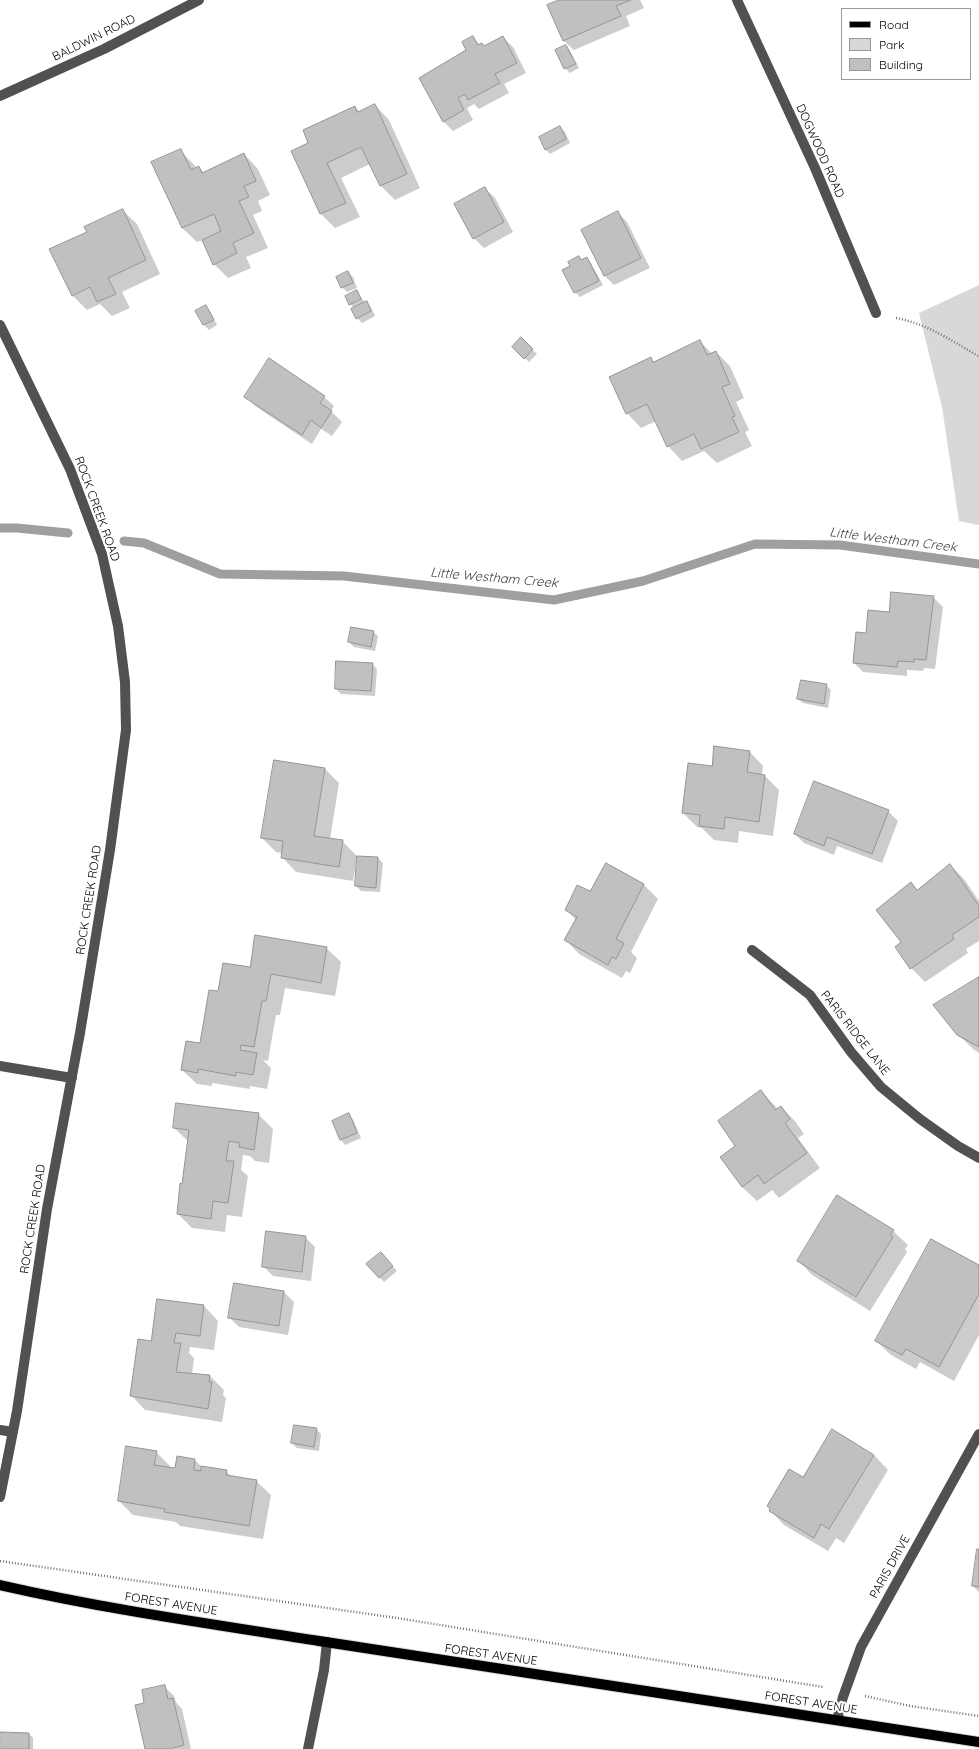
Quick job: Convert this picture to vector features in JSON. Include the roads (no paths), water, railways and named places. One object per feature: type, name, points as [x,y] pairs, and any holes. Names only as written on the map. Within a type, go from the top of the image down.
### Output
[{"type":"main road","name":"FOREST AVENUE","points":[[0,1585],[94,1605],[407,1656],[979,1742]]},
{"type":"street","name":"BALDWIN ROAD","points":[[0,96],[104,49],[199,0]]},
{"type":"street","name":"DOGWOOD ROAD","points":[[737,0],[814,168],[876,314]]},
{"type":"street","name":"ROCK CREEK ROAD","points":[[0,325],[70,469],[102,554],[118,626],[125,682],[126,730],[112,842],[72,1078],[47,1209],[13,1432],[0,1497]]},
{"type":"street","name":"PARIS RIDGE LANE","points":[[752,950],[810,995],[851,1052],[881,1087],[920,1119],[958,1146],[979,1158]]},
{"type":"street","points":[[0,1066],[72,1078]]},
{"type":"street","points":[[0,1430],[13,1432]]},
{"type":"street","name":"PARIS DRIVE","points":[[837,1720],[845,1691],[861,1647],[979,1434]]},
{"type":"street","points":[[308,1749],[324,1670],[326,1642]]},
{"type":"waterway","name":"Little Westham Creek","points":[[0,528],[17,528],[68,533]]},
{"type":"waterway","name":"Little Westham Creek","points":[[124,541],[144,543],[220,574],[344,576],[554,600],[643,581],[755,544],[840,545],[979,564]]}]
